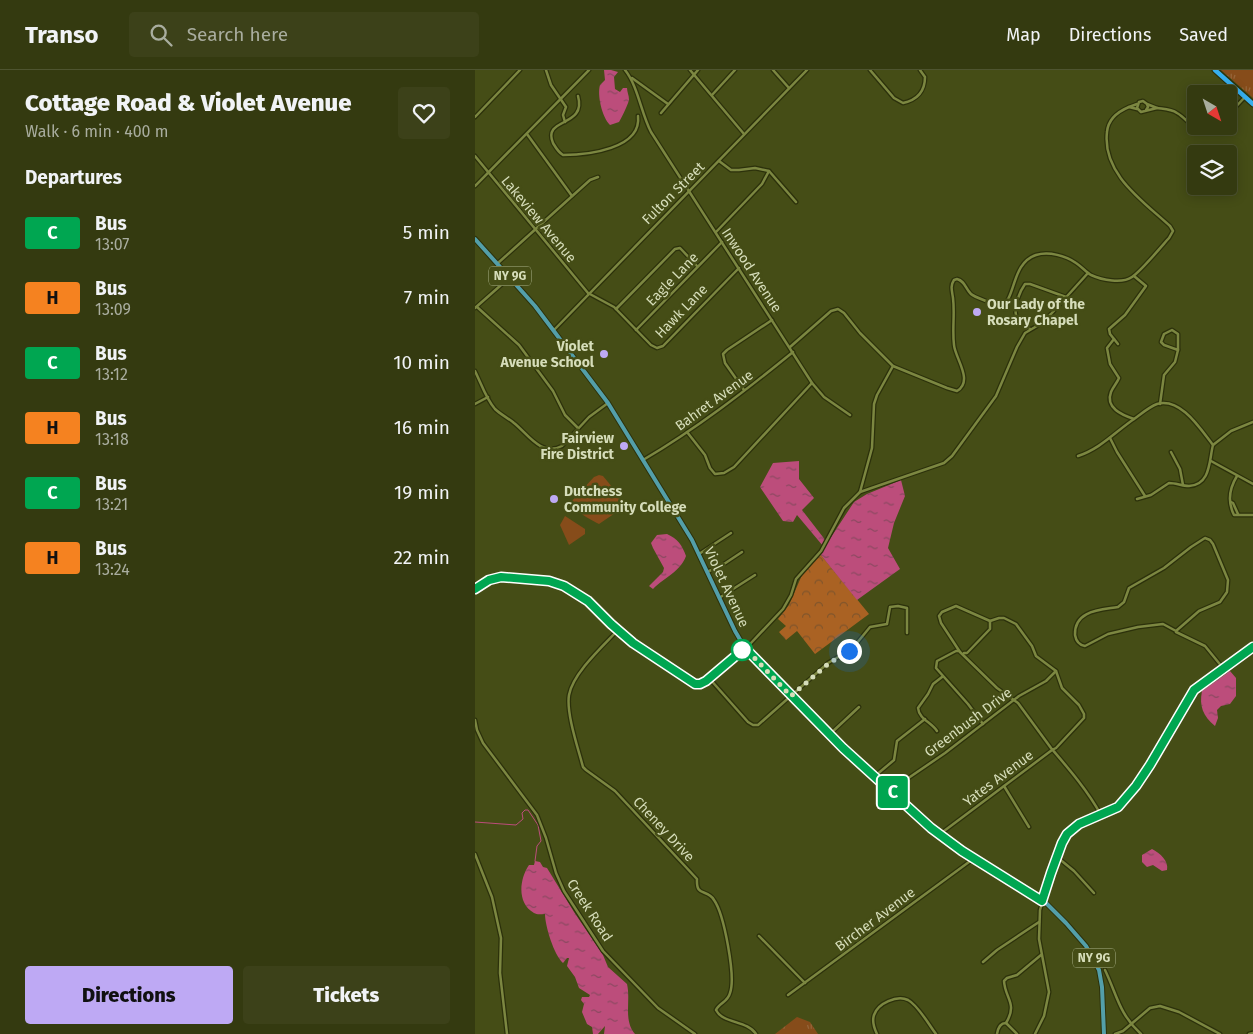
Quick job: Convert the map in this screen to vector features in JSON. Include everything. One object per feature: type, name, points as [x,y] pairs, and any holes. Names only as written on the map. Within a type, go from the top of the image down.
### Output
[{"type":"highway","points":[[1215,70],[1253,104]]},
{"type":"main road","name":"Violet Avenue","points":[[475,239],[498,263],[554,330],[607,403],[699,554],[736,634],[745,648],[830,734],[940,834],[973,858],[1042,901],[1053,909],[1067,924],[1086,946],[1096,964],[1102,987],[1104,1034]]},
{"type":"street","points":[[475,117],[520,70]]},
{"type":"street","points":[[545,70],[551,85],[566,106],[563,115],[565,122]]},
{"type":"street","points":[[475,186],[589,70]]},
{"type":"street","points":[[625,70],[631,77],[668,104]]},
{"type":"street","points":[[690,70],[744,134]]},
{"type":"street","points":[[661,113],[698,70]]},
{"type":"street","points":[[712,95],[735,70]]},
{"type":"street","points":[[773,70],[789,88]]},
{"type":"street","name":"Fulton Street","points":[[554,330],[807,70]]},
{"type":"street","points":[[870,70],[894,98],[900,102],[909,101],[917,97],[923,89],[925,77],[920,70]]},
{"type":"street","name":"Inwood Avenue","points":[[631,77],[647,124],[812,383],[825,397],[850,415]]},
{"type":"street","points":[[578,96],[580,105],[578,112],[555,127],[551,134],[556,149],[563,155],[585,154],[617,146],[633,134],[639,124],[638,116]]},
{"type":"street","points":[[1237,106],[1245,97]]},
{"type":"street","points":[[789,347],[837,309],[844,313],[893,366],[957,391],[961,388],[963,371],[953,344],[954,307],[952,284],[955,279],[962,281],[973,295],[1001,306],[1007,301],[1014,280],[1022,266],[1035,256],[1048,254],[1060,256],[1075,262],[1088,273],[1100,278],[1125,280],[1134,276],[1173,231],[1125,184],[1112,163],[1107,144],[1108,128],[1113,118],[1129,107],[1143,101],[1157,108],[1176,112],[1187,121]]},
{"type":"street","points":[[1138,103],[1138,110]]},
{"type":"street","points":[[1146,110],[1147,104]]},
{"type":"street","points":[[1129,107],[1143,112],[1157,108]]},
{"type":"street","points":[[639,124],[647,124]]},
{"type":"street","points":[[527,134],[572,196]]},
{"type":"street","name":"Lakeview Avenue","points":[[475,156],[589,294]]},
{"type":"street","points":[[719,161],[731,170],[755,168],[769,171],[796,202]]},
{"type":"street","points":[[716,233],[761,184],[769,171]]},
{"type":"street","points":[[498,263],[590,180],[598,177]]},
{"type":"street","name":"Eagle Lane","points":[[637,330],[721,242]]},
{"type":"street","points":[[616,309],[675,249],[680,248],[697,266]]},
{"type":"street","name":"Hawk Lane","points":[[589,294],[616,309],[654,347],[661,348],[739,268]]},
{"type":"street","points":[[859,492],[944,463],[952,456],[996,396],[1025,333],[1044,321],[1088,273]]},
{"type":"street","points":[[1118,344],[1109,333],[1110,328],[1125,315],[1146,286],[1134,276]]},
{"type":"street","points":[[510,277],[476,308],[519,345],[551,387],[565,415],[578,428]]},
{"type":"street","points":[[1030,329],[1016,315],[1018,301],[1025,284],[1030,284],[1066,297]]},
{"type":"street","points":[[744,390],[725,363],[723,354],[772,320]]},
{"type":"street","points":[[1160,404],[1164,375],[1175,362],[1178,350],[1178,334],[1175,331],[1169,331],[1162,337],[1161,342],[1178,350]]},
{"type":"street","points":[[1113,339],[1107,348],[1110,364],[1119,378],[1111,391],[1111,404],[1116,411],[1134,420]]},
{"type":"street","name":"Bahret Avenue","points":[[643,460],[687,432],[793,352]]},
{"type":"street","points":[[475,589],[487,581],[499,577],[556,583],[570,589],[588,601],[633,643],[691,682],[700,684],[745,648],[787,604],[796,579],[821,551],[844,508],[859,492],[872,448],[874,404],[893,366]]},
{"type":"street","points":[[475,371],[496,410],[543,448],[552,449],[562,446],[593,413],[607,403]]},
{"type":"street","points":[[687,432],[707,458],[711,471],[717,475],[724,473],[749,454],[812,383]]},
{"type":"street","points":[[475,404],[488,397]]},
{"type":"street","points":[[1078,456],[1088,453],[1151,408],[1160,404],[1173,406],[1184,411],[1213,445]]},
{"type":"street","points":[[1137,499],[1151,495],[1169,483],[1193,485],[1202,480],[1208,474],[1213,445],[1227,433],[1253,422]]},
{"type":"street","points":[[1110,438],[1121,460],[1145,496]]},
{"type":"street","points":[[1171,452],[1179,469],[1183,485]]},
{"type":"street","points":[[1211,461],[1253,484]]},
{"type":"street","points":[[1237,476],[1231,488],[1229,497],[1231,502],[1229,505],[1234,515],[1253,515]]},
{"type":"street","points":[[699,554],[731,533]]},
{"type":"street","points":[[1176,632],[1199,611],[1220,602],[1227,592],[1228,580],[1213,544],[1207,539],[1201,540],[1164,568],[1129,588],[1124,602],[1118,607],[1093,611],[1081,618],[1075,635],[1079,643],[1085,646],[1108,634],[1138,627],[1163,624],[1176,632],[1205,646],[1223,668]]},
{"type":"street","points":[[707,572],[742,552]]},
{"type":"street","points":[[719,598],[755,575]]},
{"type":"street","points":[[709,678],[748,722],[753,725],[760,724],[828,664],[852,649],[870,627],[887,624],[889,608],[891,606],[907,608],[907,633]]},
{"type":"street","points":[[953,606],[958,606],[990,621],[1004,618],[1016,624],[1032,646],[1036,656],[1056,671],[1063,690],[1085,714],[1083,721],[1052,750],[1018,703],[997,688],[960,652],[940,620],[940,614],[953,606]]},
{"type":"street","points":[[983,724],[936,668],[937,661],[956,651],[967,653],[990,629],[990,621]]},
{"type":"street","name":"Cheney Drive","points":[[618,630],[582,670],[569,693],[569,708],[583,767],[615,791],[697,879],[698,889],[713,897],[718,906],[725,930],[732,980],[729,997],[716,1010],[720,1016],[749,1027],[756,1034]]},
{"type":"street","points":[[1035,1034],[1044,1016],[1049,992],[1041,954],[1039,922],[1042,901],[1057,856],[1067,834],[1079,824],[1118,807],[1136,786],[1150,765],[1194,690],[1253,647]]},
{"type":"street","name":"Greenbush Drive","points":[[893,792],[907,779],[945,753],[1013,700],[1046,681],[1056,671]]},
{"type":"street","points":[[937,731],[918,712],[919,705],[933,684],[942,677]]},
{"type":"street","points":[[830,734],[859,707]]},
{"type":"street","points":[[875,776],[894,760],[897,741],[925,719]]},
{"type":"street","name":"Creek Road","points":[[475,720],[483,743],[537,815],[559,881],[570,902],[592,935],[615,965],[658,1008],[695,1034]]},
{"type":"street","points":[[475,731],[476,726]]},
{"type":"street","name":"Yates Avenue","points":[[940,834],[1052,750],[1083,787],[1101,815]]},
{"type":"street","points":[[1004,786],[1029,827]]},
{"type":"street","points":[[475,854],[493,897],[501,938],[500,974],[507,1034]]},
{"type":"street","points":[[1057,856],[1094,893]]},
{"type":"street","name":"Bircher Avenue","points":[[788,995],[973,858]]},
{"type":"street","points":[[983,962],[997,950],[1039,922]]},
{"type":"street","points":[[759,936],[805,982]]},
{"type":"street","points":[[997,1034],[999,1027],[1006,1022],[1011,1014],[1011,1002],[1004,981],[1017,975],[1041,954]]},
{"type":"street","points":[[1105,970],[1115,991],[1120,1009],[1141,1034]]},
{"type":"street","points":[[877,1034],[873,1024],[875,1012],[887,1002],[899,999],[910,1001],[936,1034]]},
{"type":"street","points":[[1115,1034],[1123,1031],[1150,1008],[1164,1006],[1220,1034]]},
{"type":"street","points":[[1006,1022],[1017,1034]]},
{"type":"street","points":[[1249,1034],[1253,1033]]},
{"type":"green space","points":[[1221,70],[1253,70],[1253,98]]},
{"type":"green space","points":[[603,476],[627,505],[599,524],[587,518],[571,502],[594,477]]},
{"type":"green space","points":[[565,516],[585,529],[585,534],[569,545],[560,525]]},
{"type":"green space","points":[[820,554],[869,614],[815,654],[797,631],[786,640],[779,632],[786,626],[778,619],[789,605],[802,575]]},
{"type":"green space","points":[[797,1017],[810,1022],[818,1034],[775,1034]]},
{"type":"water","points":[[604,70],[618,72],[614,77],[615,89],[620,92],[623,88],[627,88],[629,98],[619,122],[610,125],[605,117],[600,100],[599,89],[605,80]]},
{"type":"water","points":[[799,461],[799,479],[814,498],[802,510],[826,541],[823,546],[797,515],[793,522],[783,521],[760,487],[773,463]]},
{"type":"water","points":[[901,480],[905,496],[894,523],[888,548],[900,569],[857,600],[820,554],[854,502],[867,494]]},
{"type":"water","points":[[667,534],[679,543],[686,556],[676,570],[653,589],[649,586],[663,572],[664,568],[651,543],[657,535]]},
{"type":"water","points":[[1230,671],[1236,678],[1236,696],[1230,704],[1221,706],[1217,710],[1218,718],[1215,726],[1207,718],[1203,710],[1201,701],[1202,691]]},
{"type":"water","points":[[1152,849],[1167,863],[1167,870],[1162,871],[1153,865],[1147,867],[1142,862],[1142,855]]},
{"type":"water","points":[[535,861],[540,862],[543,867],[547,868],[603,955],[608,967],[627,984],[628,1017],[631,1029],[635,1034],[604,1034],[605,1026],[598,1034],[593,1034],[592,1027],[587,1024],[582,1012],[584,1004],[581,1000],[582,997],[589,997],[590,995],[579,988],[575,977],[567,966],[569,958],[563,963],[556,954],[548,933],[545,914],[534,913],[528,909],[522,897],[523,877],[529,865],[534,865]]},
{"type":"waterway","points":[[475,822],[516,825],[523,819],[522,813],[528,810],[538,825],[541,841],[537,846],[535,861]]},
{"type":"bus line","name":"C","points":[[475,589],[489,580],[501,577],[549,581],[564,586],[588,601],[633,643],[695,684],[706,681],[745,648],[843,748],[931,828],[986,867],[1042,901],[1062,843],[1067,834],[1079,824],[1118,807],[1136,786],[1150,765],[1188,698],[1197,686],[1253,647]]},
{"type":"place","name":"Our Lady of the Rosary Chapel","points":[[977,312]]},
{"type":"place","name":"Violet Avenue School","points":[[604,354]]},
{"type":"place","name":"Fairview Fire District","points":[[624,446]]},
{"type":"place","name":"Dutchess Community College","points":[[554,499]]},
{"type":"route","points":[[742,650],[745,648],[791,696],[828,664],[849,651]]}]
